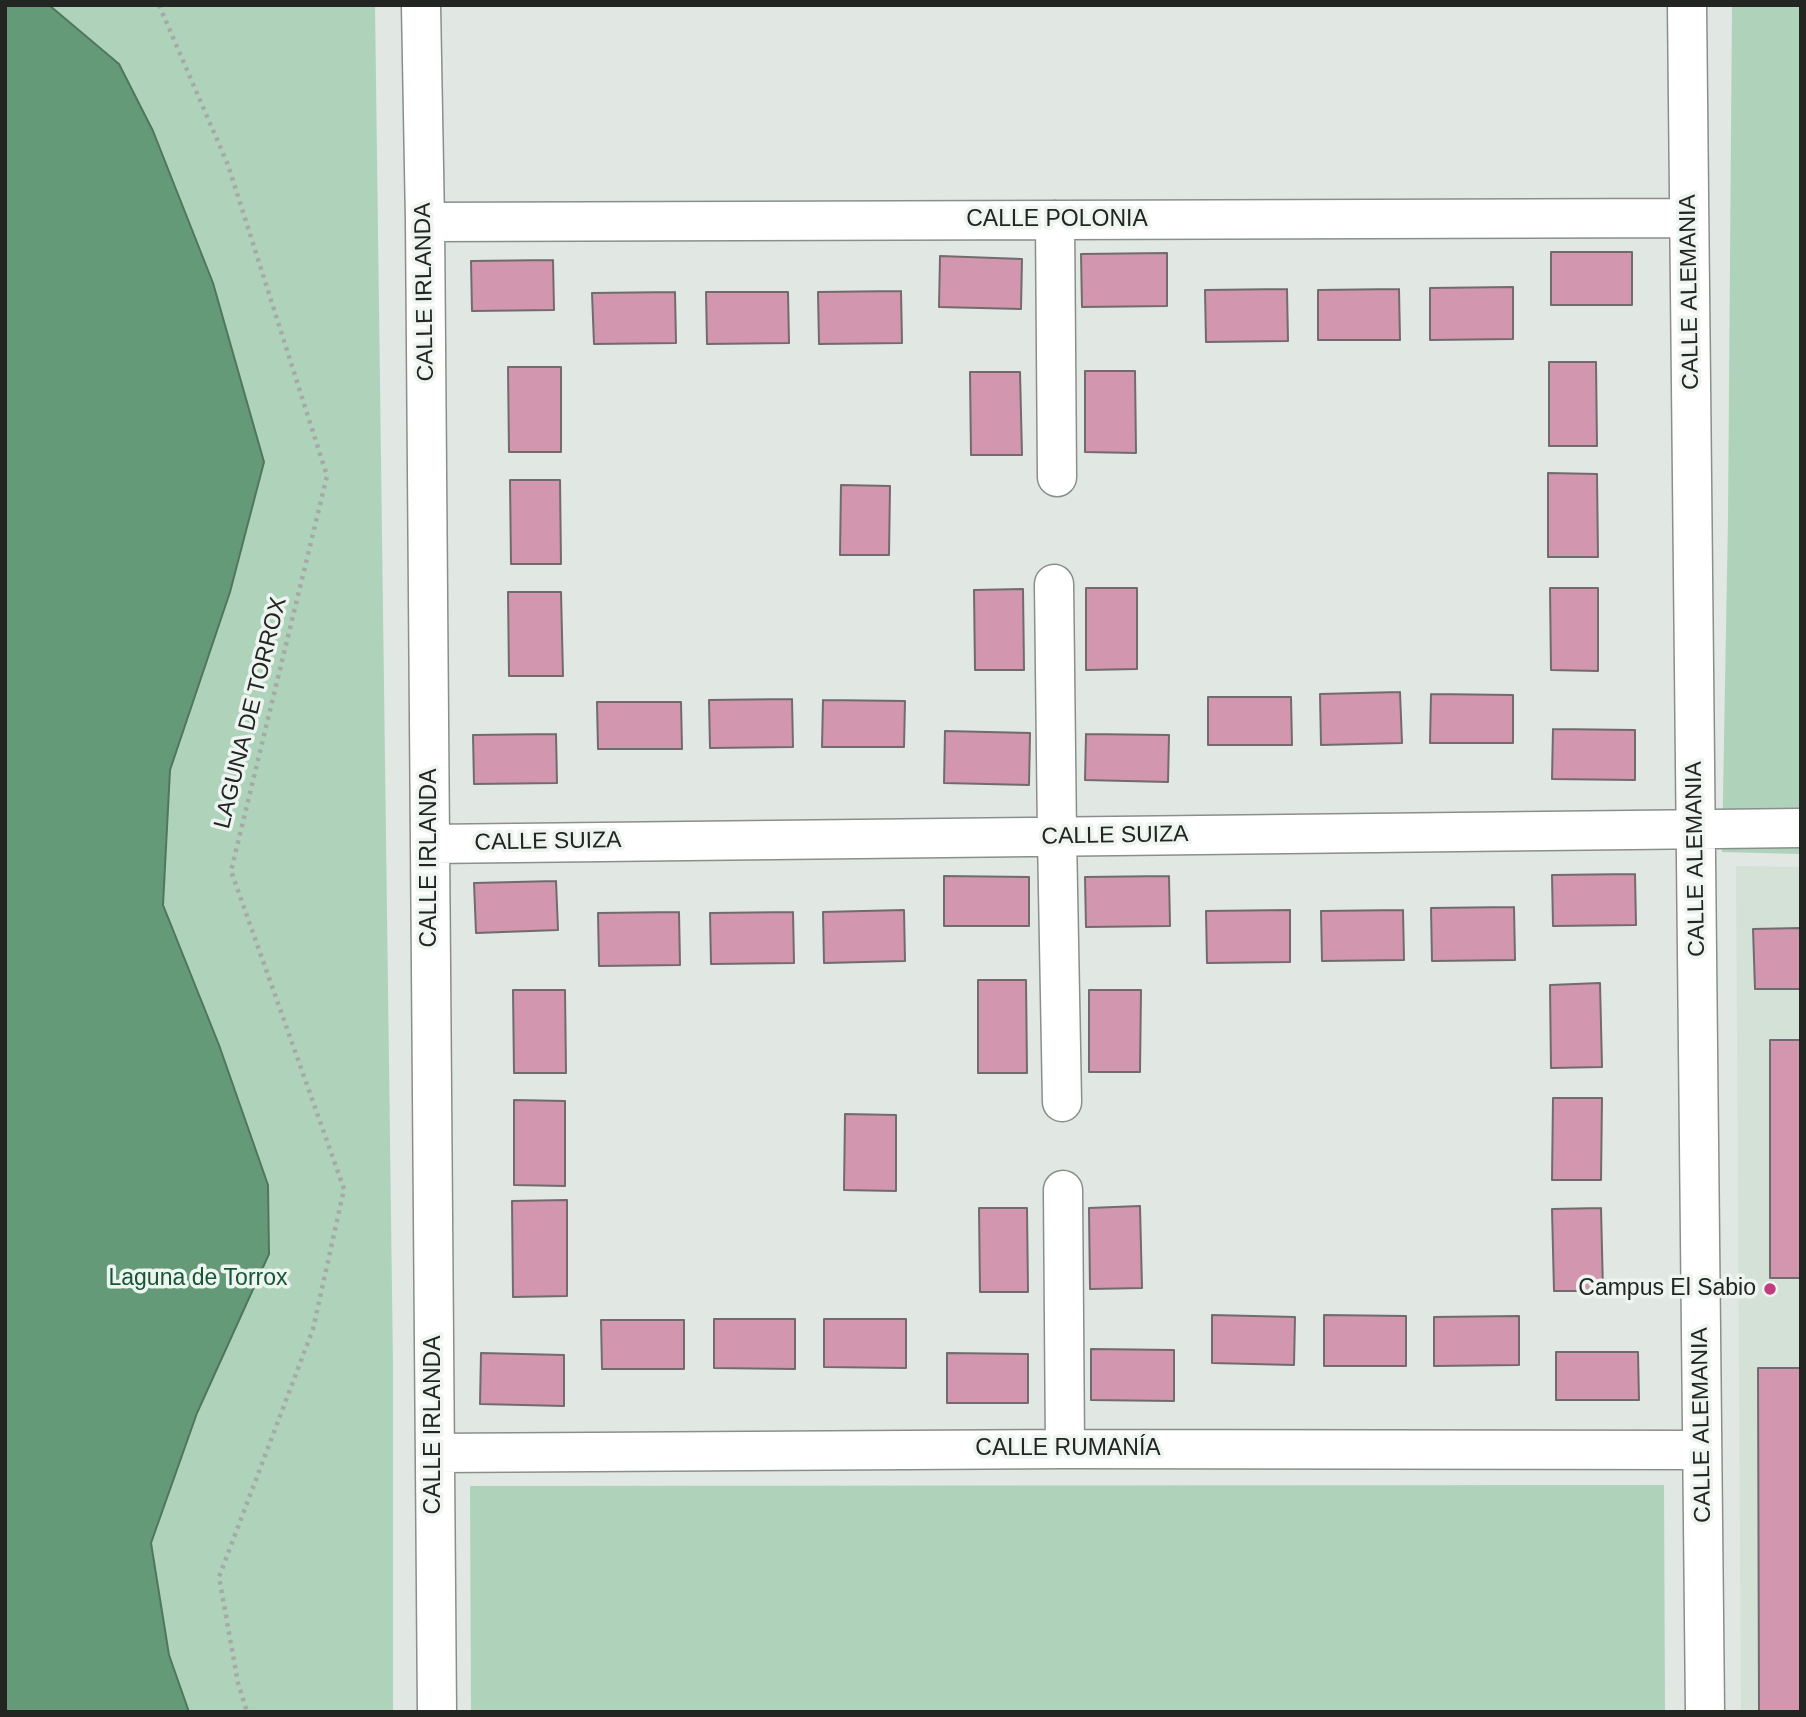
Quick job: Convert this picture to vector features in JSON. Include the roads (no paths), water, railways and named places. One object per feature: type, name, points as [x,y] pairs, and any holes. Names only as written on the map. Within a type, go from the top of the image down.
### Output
[{"type":"street","name":"CALLE IRLANDA","points":[[421,5],[437,1712]]},
{"type":"street","name":"CALLE ALEMANIA","points":[[1687,5],[1705,1712]]},
{"type":"street","name":"CALLE POLONIA","points":[[425,222],[1689,218]]},
{"type":"street","points":[[1055,220],[1057,477]]},
{"type":"street","points":[[1054,584],[1062,1102]]},
{"type":"street","name":"CALLE SUIZA","points":[[430,844],[1801,828]]},
{"type":"street","points":[[1063,1190],[1065,1449]]},
{"type":"street","name":"CALLE RUMANÍA","points":[[435,1453],[1065,1449],[1702,1450]]},
{"type":"place","name":"Campus El Sabio","points":[[1770,1289]]},
{"type":"park label","name":"Laguna de Torrox","points":[[198,1279]]}]
